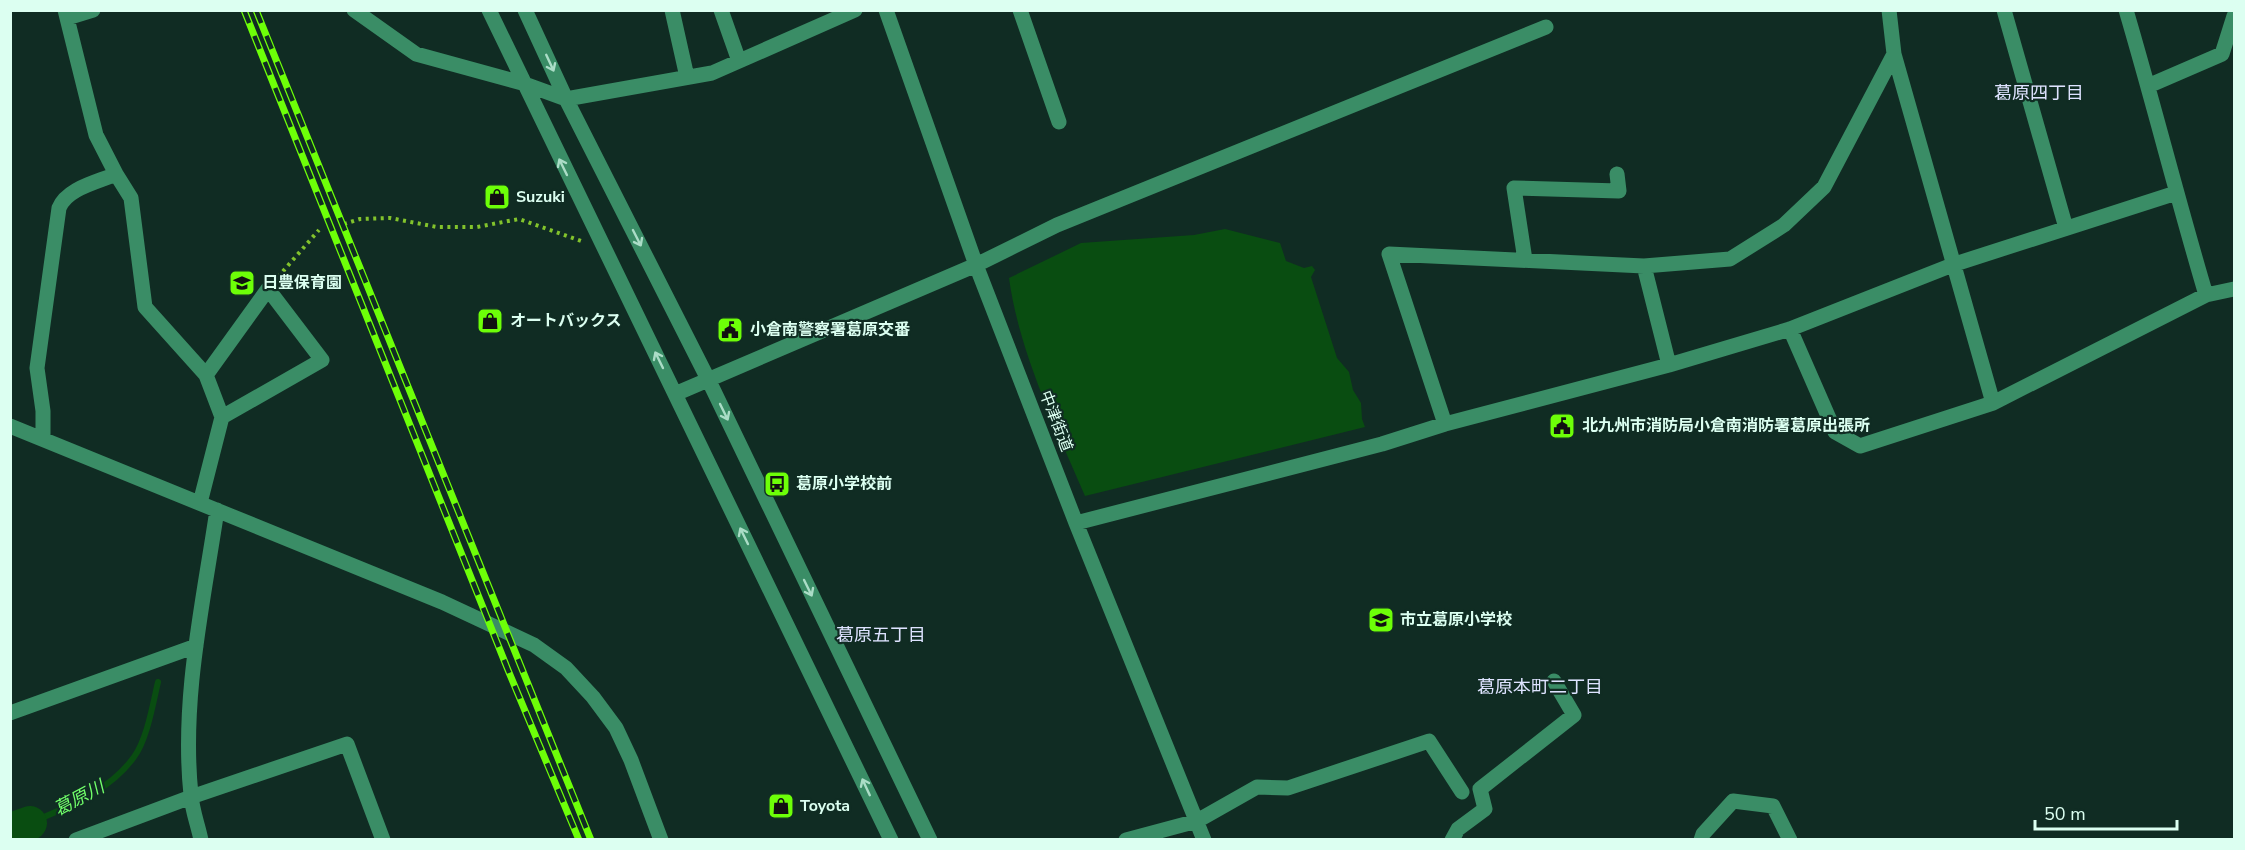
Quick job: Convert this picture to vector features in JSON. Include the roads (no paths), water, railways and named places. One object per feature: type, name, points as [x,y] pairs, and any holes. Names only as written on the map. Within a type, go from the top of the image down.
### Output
[{"type":"street","points":[[93,10],[66,14],[96,135],[131,198],[145,307],[206,375],[222,417],[200,503]]},
{"type":"street","points":[[354,10],[416,54],[522,83],[567,99],[712,73],[855,10]]},
{"type":"street","points":[[489,10],[522,83],[891,840]]},
{"type":"street","points":[[525,10],[567,99],[709,381],[930,840]]},
{"type":"street","points":[[672,10],[687,77]]},
{"type":"street","points":[[721,10],[739,61]]},
{"type":"street","name":"中津街道","points":[[886,10],[976,265],[1076,523],[1204,840]]},
{"type":"street","points":[[1020,10],[1059,122]]},
{"type":"street","points":[[1889,10],[1894,54],[1993,403]]},
{"type":"street","points":[[2004,10],[2066,228]]},
{"type":"street","points":[[2126,10],[2175,194],[2206,295]]},
{"type":"street","points":[[2148,86],[2222,54],[2235,16]]},
{"type":"street","points":[[675,394],[976,265],[1057,225],[1546,27]]},
{"type":"street","points":[[1445,424],[1389,254],[1644,266],[1730,259],[1784,225],[1824,187],[1894,54]]},
{"type":"street","points":[[43,439],[44,411],[37,368],[59,208],[62,200],[72,192],[116,174]]},
{"type":"street","points":[[1526,260],[1514,188],[1619,192],[1617,174]]},
{"type":"street","points":[[1076,523],[1382,444],[1445,424],[1669,365],[1790,329],[1955,264],[2175,194]]},
{"type":"street","points":[[1644,266],[1669,365]]},
{"type":"street","points":[[206,375],[268,289],[322,360],[222,417]]},
{"type":"street","points":[[1790,329],[1835,432],[1860,446],[1993,403],[2206,295],[2235,289]]},
{"type":"street","points":[[10,426],[442,603],[534,645],[566,668],[593,697],[616,728],[662,840]]},
{"type":"street","points":[[201,840],[191,797],[187,723],[196,645],[217,510]]},
{"type":"street","points":[[10,713],[196,645]]},
{"type":"street","points":[[1452,840],[1458,829],[1485,809],[1480,789],[1574,716],[1554,681]]},
{"type":"street","points":[[1126,840],[1197,821],[1257,787],[1288,788],[1429,741],[1462,792]]},
{"type":"street","points":[[76,840],[191,797],[347,744],[383,840]]},
{"type":"street","points":[[1701,840],[1703,834],[1733,801],[1773,806],[1790,840]]},
{"type":"waterway","name":"葛原川","points":[[30,823],[100,789],[124,769],[143,741],[158,682]]},
{"type":"waterway","name":"葛原川","points":[[10,830],[30,823]]},
{"type":"railway","points":[[244,10],[508,670],[579,840]]},
{"type":"railway","points":[[256,10],[591,840]]},
{"type":"place","name":"Suzuki","points":[[497,197]]},
{"type":"place","name":"日豊保育園","points":[[242,283]]},
{"type":"place","name":"オートバックス","points":[[490,321]]},
{"type":"place","name":"小倉南警察署葛原交番","points":[[730,330]]},
{"type":"place","name":"北九州市消防局小倉南消防署葛原出張所","points":[[1562,426]]},
{"type":"place","name":"葛原小学校前","points":[[777,484]]},
{"type":"place","name":"市立葛原小学校","points":[[1381,620]]},
{"type":"place","name":"Toyota","points":[[781,806]]},
{"type":"district","name":"葛原四丁目","points":[[2039,93]]},
{"type":"district","name":"葛原五丁目","points":[[881,635]]},
{"type":"district","name":"葛原本町二丁目","points":[[1540,687]]}]
